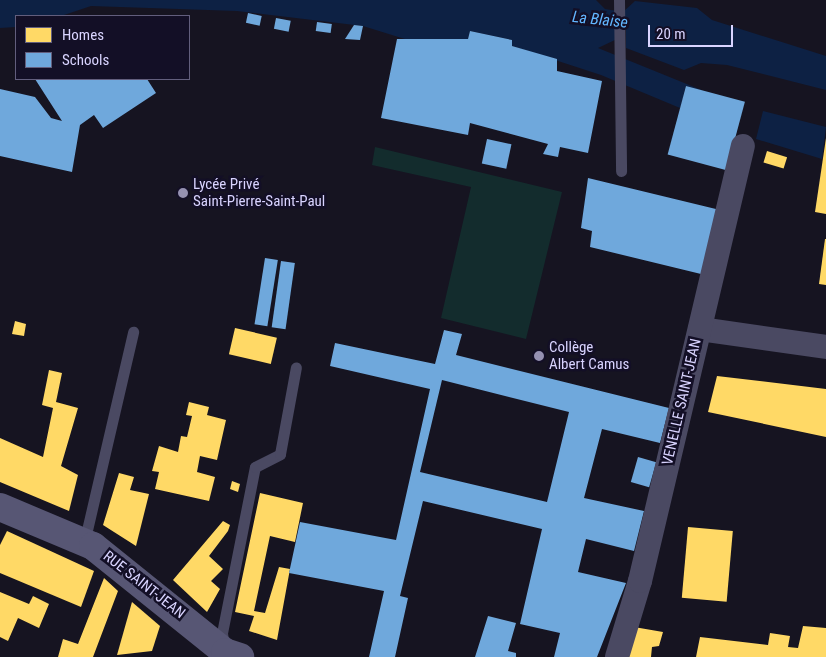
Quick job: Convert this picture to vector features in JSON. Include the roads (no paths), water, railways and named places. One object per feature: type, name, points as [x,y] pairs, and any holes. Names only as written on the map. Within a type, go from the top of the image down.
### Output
[{"type":"main road","name":"RUE SAINT-JEAN","points":[[0,508],[84,543],[116,560],[223,655]]},
{"type":"street","name":"VENELLE SAINT-JEAN","points":[[617,657],[640,581],[743,146]]},
{"type":"street","points":[[700,329],[826,347]]},
{"type":"lane","points":[[619,0],[621,170]]},
{"type":"lane","points":[[84,543],[133,332]]},
{"type":"lane","points":[[223,655],[222,633],[255,467],[280,454],[296,367]]},
{"type":"water","name":"La Blaise","points":[[0,0],[596,0],[605,9],[623,12],[635,1],[697,8],[712,20],[826,56],[826,90],[727,65],[701,63],[684,70],[626,48],[626,27],[619,26],[617,39],[598,48],[704,91],[686,86],[680,108],[601,75],[512,46],[512,40],[470,31],[468,39],[408,40],[363,26],[237,11],[91,6],[64,15],[15,15],[15,27],[0,28]]},
{"type":"water","points":[[763,111],[826,127],[822,159],[756,139]]},
{"type":"place","name":"Lycée Privé Saint-Pierre-Saint-Paul","points":[[183,193]]},
{"type":"place","name":"Collège Albert Camus","points":[[539,356]]}]
